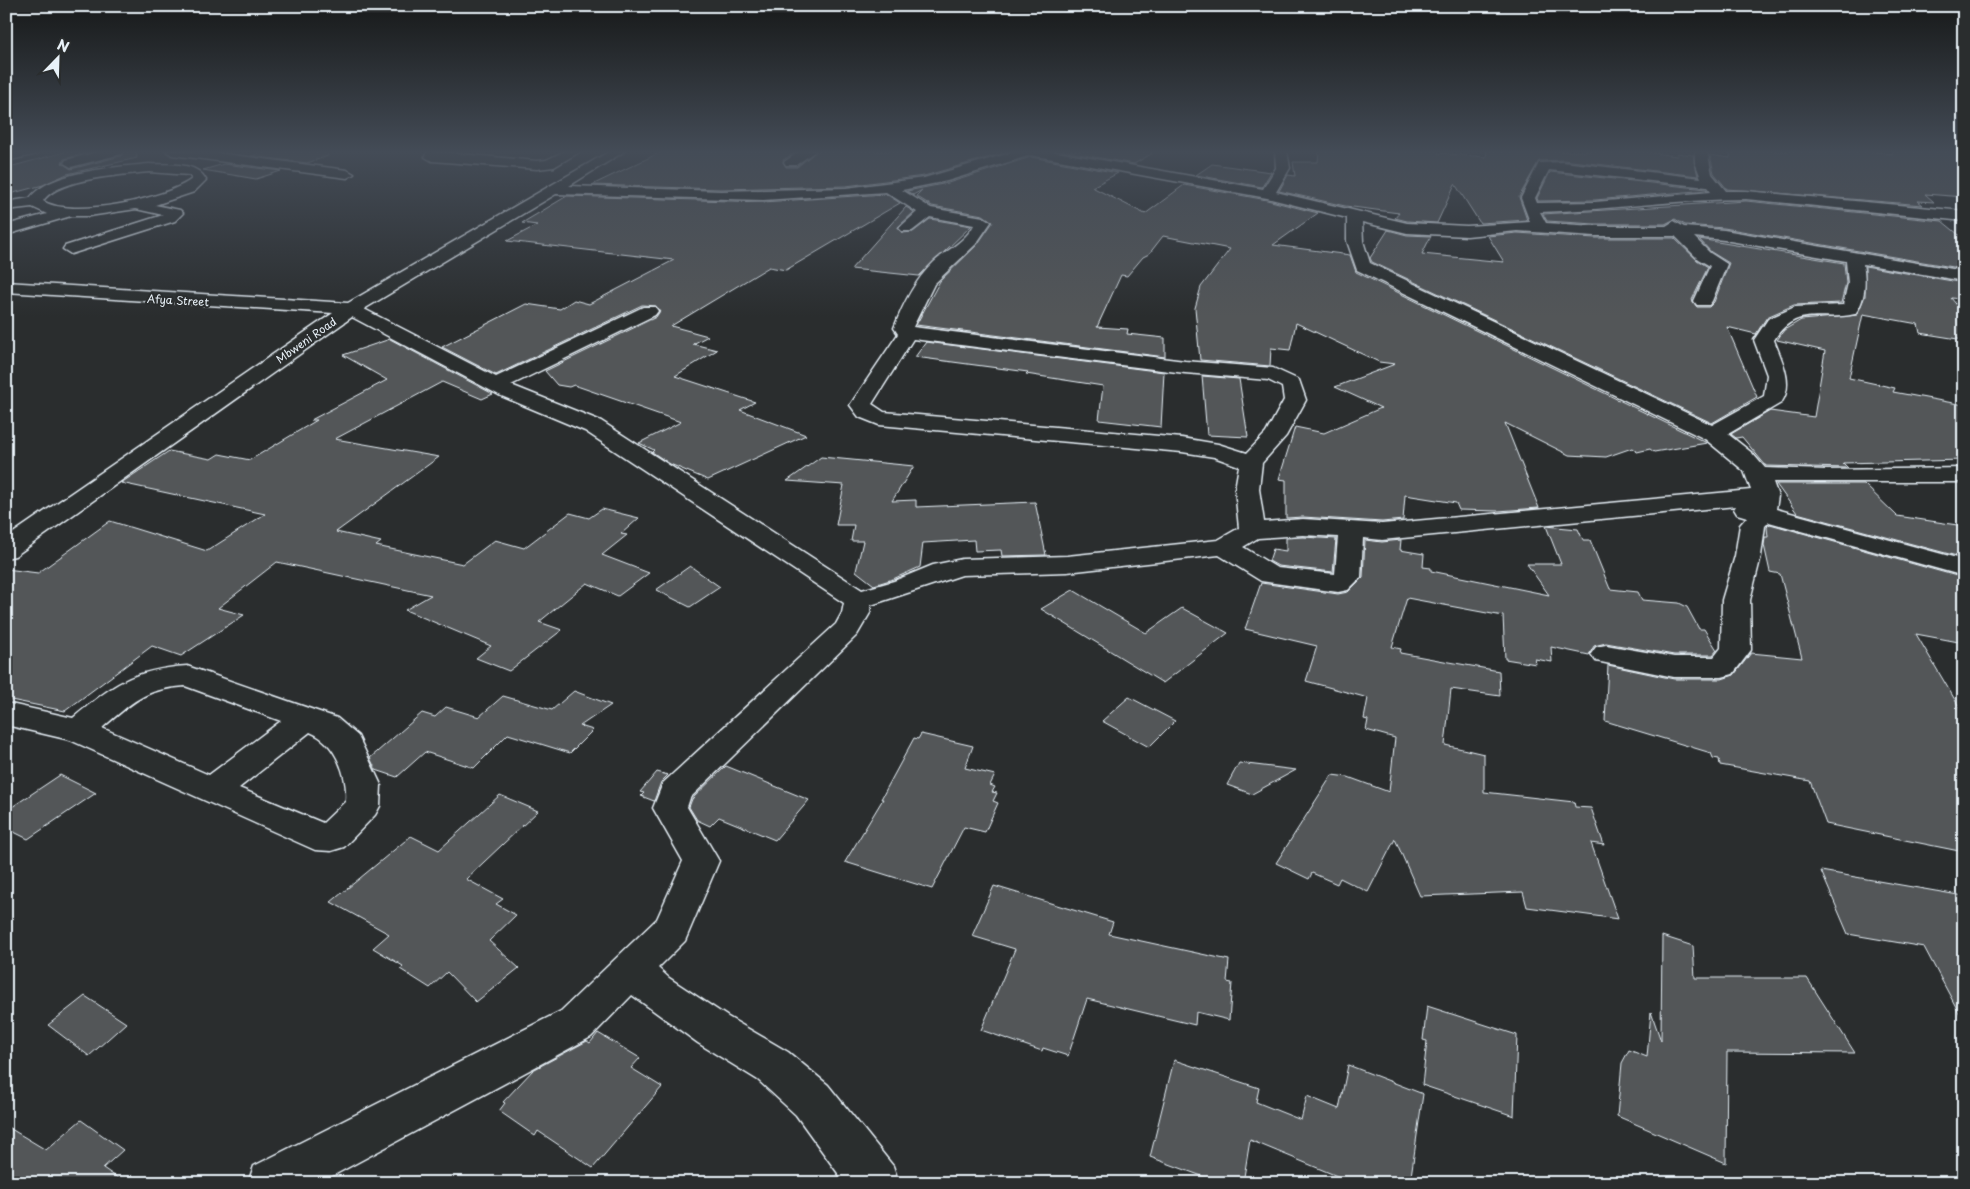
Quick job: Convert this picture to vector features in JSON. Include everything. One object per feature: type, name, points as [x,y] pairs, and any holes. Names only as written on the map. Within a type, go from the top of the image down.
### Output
[{"type":"street","points":[[39,206],[72,212]]},
{"type":"street","points":[[6,230],[72,212],[128,206]]},
{"type":"street","points":[[71,249],[170,218],[175,213],[136,206]]},
{"type":"street","name":"Mbweni Road","points":[[6,550],[351,309],[526,206]]},
{"type":"street","points":[[918,206],[927,212],[983,222],[976,233],[940,266],[918,291],[903,328],[908,333],[1185,367],[1273,374],[1284,378],[1292,384],[1296,400],[1275,436],[1251,462],[1247,488],[1252,531]]},
{"type":"street","points":[[1318,206],[1392,225],[1433,231],[1540,227],[1595,231],[1679,231],[1724,234],[1964,276]]},
{"type":"street","points":[[1540,227],[1531,208],[1568,206]]},
{"type":"street","points":[[1656,206],[1704,256],[1720,264],[1703,301]]},
{"type":"street","points":[[1870,206],[1964,216]]},
{"type":"street","points":[[907,228],[927,212]]},
{"type":"street","points":[[1356,216],[1353,228],[1356,253],[1363,266],[1653,403],[1714,434],[1742,455],[1763,495],[1964,568]]},
{"type":"street","points":[[1714,434],[1774,399],[1777,375],[1764,340],[1775,323],[1801,311],[1849,310],[1853,304],[1856,272],[1853,256]]},
{"type":"street","name":"Afya Street","points":[[6,287],[147,298],[351,309]]},
{"type":"street","points":[[351,309],[496,385],[593,426],[858,600],[904,587],[942,571],[962,567],[1067,564],[1224,547],[1252,531],[1303,527],[1382,532],[1763,495],[1827,477],[1964,475]]},
{"type":"street","points":[[496,385],[650,311]]},
{"type":"street","points":[[908,333],[861,404],[867,412],[879,418],[1182,445],[1218,451],[1251,462]]},
{"type":"street","points":[[1606,654],[1674,667],[1722,667],[1736,650],[1736,600],[1753,525],[1763,495]]},
{"type":"street","points":[[1224,547],[1270,575],[1338,584],[1348,578],[1351,530]]},
{"type":"street","points":[[271,1183],[576,1024],[671,930],[701,861],[670,808],[675,792],[847,629],[856,613],[858,600]]},
{"type":"street","points":[[6,714],[79,731],[315,836],[332,837],[362,806],[364,785],[347,744],[326,726],[187,676],[161,678],[144,682],[120,696],[79,731]]},
{"type":"street","points":[[212,790],[306,719]]},
{"type":"street","points":[[631,969],[655,991],[713,1030],[773,1066],[812,1100],[870,1178],[876,1183]]},
{"type":"building","points":[[550,206],[894,206],[786,270],[769,267],[671,326],[708,336],[693,344],[717,350],[675,376],[755,402],[740,410],[806,435],[708,480],[670,464],[652,452],[654,450],[639,443],[681,422],[574,385],[569,387],[557,385],[545,371],[656,317],[660,311],[656,306],[642,305],[496,375],[442,347],[526,304],[560,309],[574,300],[589,304],[674,260],[507,241],[537,225],[522,223]]},
{"type":"building","points":[[935,206],[1130,206],[1145,214],[1155,206],[1292,206],[1318,213],[1273,245],[1350,255],[1356,272],[1707,443],[1654,452],[1650,449],[1637,452],[1632,448],[1606,457],[1569,455],[1505,423],[1539,508],[1498,511],[1459,510],[1456,503],[1405,495],[1403,520],[1382,522],[1303,517],[1286,518],[1286,480],[1279,479],[1295,427],[1324,433],[1381,408],[1335,387],[1395,364],[1379,362],[1296,323],[1290,350],[1271,348],[1270,366],[1200,360],[1195,308],[1201,287],[1230,249],[1163,236],[1149,254],[1143,257],[1127,276],[1121,275],[1097,327],[1128,329],[1127,334],[1165,338],[1165,357],[916,325],[940,281],[977,245],[993,222],[983,215]]},
{"type":"building","points":[[1349,206],[1445,206],[1437,223],[1407,221],[1395,218],[1399,213]]},
{"type":"building","points":[[1469,206],[1522,206],[1527,220],[1480,223]]},
{"type":"building","points":[[1660,206],[1800,206],[1942,221],[1964,239],[1964,269],[1724,228],[1685,225],[1675,219],[1665,224],[1595,224],[1547,221],[1543,214]]},
{"type":"building","points":[[906,207],[914,212],[898,227],[902,233],[913,232],[930,219],[971,226],[919,276],[851,269]]},
{"type":"building","points":[[1388,230],[1407,235],[1431,236],[1422,254],[1504,262],[1488,236],[1517,233],[1595,238],[1674,238],[1697,260],[1708,267],[1692,300],[1697,307],[1709,307],[1714,302],[1729,263],[1711,252],[1699,239],[1844,263],[1846,283],[1841,303],[1794,305],[1767,317],[1756,334],[1727,327],[1757,397],[1712,423],[1372,262],[1370,258]]},
{"type":"building","points":[[1865,266],[1964,283],[1964,299],[1951,298],[1964,314],[1964,340],[1920,333],[1918,324],[1863,314],[1849,378],[1895,388],[1893,392],[1964,405],[1964,460],[1843,463],[1848,468],[1766,466],[1742,437],[1736,438],[1731,434],[1770,411],[1814,417],[1825,351],[1777,340],[1784,330],[1801,320],[1857,315],[1865,296]]},
{"type":"building","points":[[390,339],[493,394],[482,399],[442,382],[335,439],[439,457],[336,532],[381,542],[376,546],[463,564],[495,540],[524,548],[570,513],[589,518],[602,509],[639,518],[621,534],[627,535],[602,555],[649,573],[618,596],[587,583],[539,622],[562,630],[509,671],[476,658],[491,646],[405,610],[431,595],[277,562],[218,608],[244,615],[181,656],[152,646],[65,711],[6,699],[6,569],[38,573],[110,521],[207,551],[265,514],[121,483],[169,451],[211,459],[219,454],[250,460],[317,420],[311,420],[387,380],[343,355]]},
{"type":"building","points":[[926,342],[1164,372],[1161,427],[1099,420],[1103,386],[1026,374],[1028,372],[915,357]]},
{"type":"building","points":[[1202,376],[1239,379],[1248,437],[1207,435]]},
{"type":"building","points":[[821,457],[914,466],[892,501],[916,500],[916,507],[1035,502],[1046,555],[1002,556],[1001,550],[975,551],[974,540],[923,543],[920,567],[874,585],[856,571],[863,541],[851,541],[854,525],[836,525],[844,485],[787,481]]},
{"type":"building","points":[[1776,484],[1864,484],[1897,516],[1964,526],[1964,558],[1797,513]]},
{"type":"building","points":[[1770,524],[1964,578],[1964,643],[1916,634],[1964,715],[1964,852],[1826,824],[1810,781],[1720,765],[1719,759],[1713,758],[1711,753],[1605,721],[1608,665],[1674,679],[1722,679],[1734,675],[1751,653],[1802,658],[1780,574],[1770,572],[1764,545],[1765,537],[1768,537],[1767,527]]},
{"type":"building","points":[[1546,526],[1578,529],[1583,540],[1590,540],[1610,589],[1638,592],[1642,600],[1679,603],[1687,607],[1699,629],[1704,629],[1717,650],[1713,655],[1674,655],[1606,643],[1594,646],[1589,655],[1551,647],[1552,662],[1535,659],[1536,664],[1505,659],[1503,616],[1407,598],[1392,647],[1401,649],[1400,653],[1499,671],[1500,696],[1451,689],[1445,745],[1484,754],[1484,792],[1574,802],[1575,807],[1591,808],[1604,845],[1591,843],[1618,919],[1527,907],[1523,892],[1420,896],[1395,839],[1368,892],[1340,878],[1337,884],[1312,873],[1309,879],[1276,863],[1332,775],[1348,777],[1389,792],[1395,738],[1366,730],[1368,720],[1364,719],[1368,698],[1306,681],[1317,646],[1245,629],[1261,583],[1338,594],[1348,592],[1363,577],[1365,540],[1382,542],[1401,540],[1400,550],[1424,554],[1423,567],[1431,568],[1431,571],[1549,595],[1527,564],[1561,564]]},
{"type":"building","points":[[1286,538],[1336,539],[1333,572],[1278,566],[1269,561],[1273,549],[1286,551]]},
{"type":"building","points":[[690,566],[720,587],[690,607],[656,590]]},
{"type":"building","points":[[1073,590],[1146,633],[1182,608],[1228,633],[1163,683],[1041,609]]},
{"type":"building","points":[[574,691],[611,705],[580,726],[593,730],[570,753],[508,734],[474,768],[425,752],[397,777],[376,770],[370,758],[422,713],[435,717],[446,707],[479,717],[503,696],[552,710]]},
{"type":"building","points":[[1129,697],[1175,721],[1149,747],[1102,721]]},
{"type":"building","points":[[921,734],[973,746],[965,768],[995,775],[990,785],[995,787],[992,792],[997,793],[993,801],[998,803],[985,832],[964,827],[932,889],[845,862],[883,799],[881,799],[914,738],[918,739]]},
{"type":"building","points":[[1239,763],[1296,770],[1252,794],[1227,785]]},
{"type":"building","points":[[726,766],[809,800],[775,840],[719,817],[710,826],[697,820],[689,807],[692,799]]},
{"type":"building","points":[[657,772],[668,775],[661,782],[654,801],[641,796],[644,793],[640,792]]},
{"type":"building","points":[[60,775],[96,793],[28,839],[6,828],[6,811]]},
{"type":"building","points":[[500,795],[538,811],[466,879],[503,899],[496,904],[516,915],[489,941],[519,968],[476,1002],[447,972],[430,988],[400,969],[403,966],[373,948],[389,934],[331,902],[411,836],[439,850]]},
{"type":"building","points":[[1821,871],[1964,896],[1964,1022],[1924,947],[1848,934]]},
{"type":"building","points":[[994,886],[1113,922],[1109,934],[1229,960],[1227,982],[1232,983],[1229,1020],[1196,1012],[1195,1025],[1087,999],[1068,1056],[1043,1048],[1042,1051],[981,1030],[1015,949],[972,936]]},
{"type":"building","points":[[1662,936],[1693,946],[1695,978],[1807,978],[1855,1053],[1727,1052],[1726,1163],[1617,1116],[1622,1063],[1629,1050],[1647,1057],[1651,1012],[1661,1041]]},
{"type":"building","points":[[85,996],[126,1023],[89,1056],[48,1025]]},
{"type":"building","points":[[1427,1006],[1517,1035],[1514,1116],[1422,1085],[1427,1041],[1423,1040]]},
{"type":"building","points":[[598,1033],[640,1058],[631,1068],[662,1087],[593,1168],[538,1131],[535,1136],[499,1111],[505,1103],[503,1102],[533,1070],[587,1041],[590,1043]]},
{"type":"building","points":[[1174,1060],[1259,1088],[1256,1102],[1301,1120],[1307,1096],[1339,1109],[1348,1065],[1423,1094],[1410,1183],[1354,1183],[1250,1140],[1243,1183],[1221,1183],[1150,1157]]},
{"type":"building","points":[[81,1120],[123,1150],[103,1168],[125,1183],[6,1183],[6,1126],[46,1150]]}]
